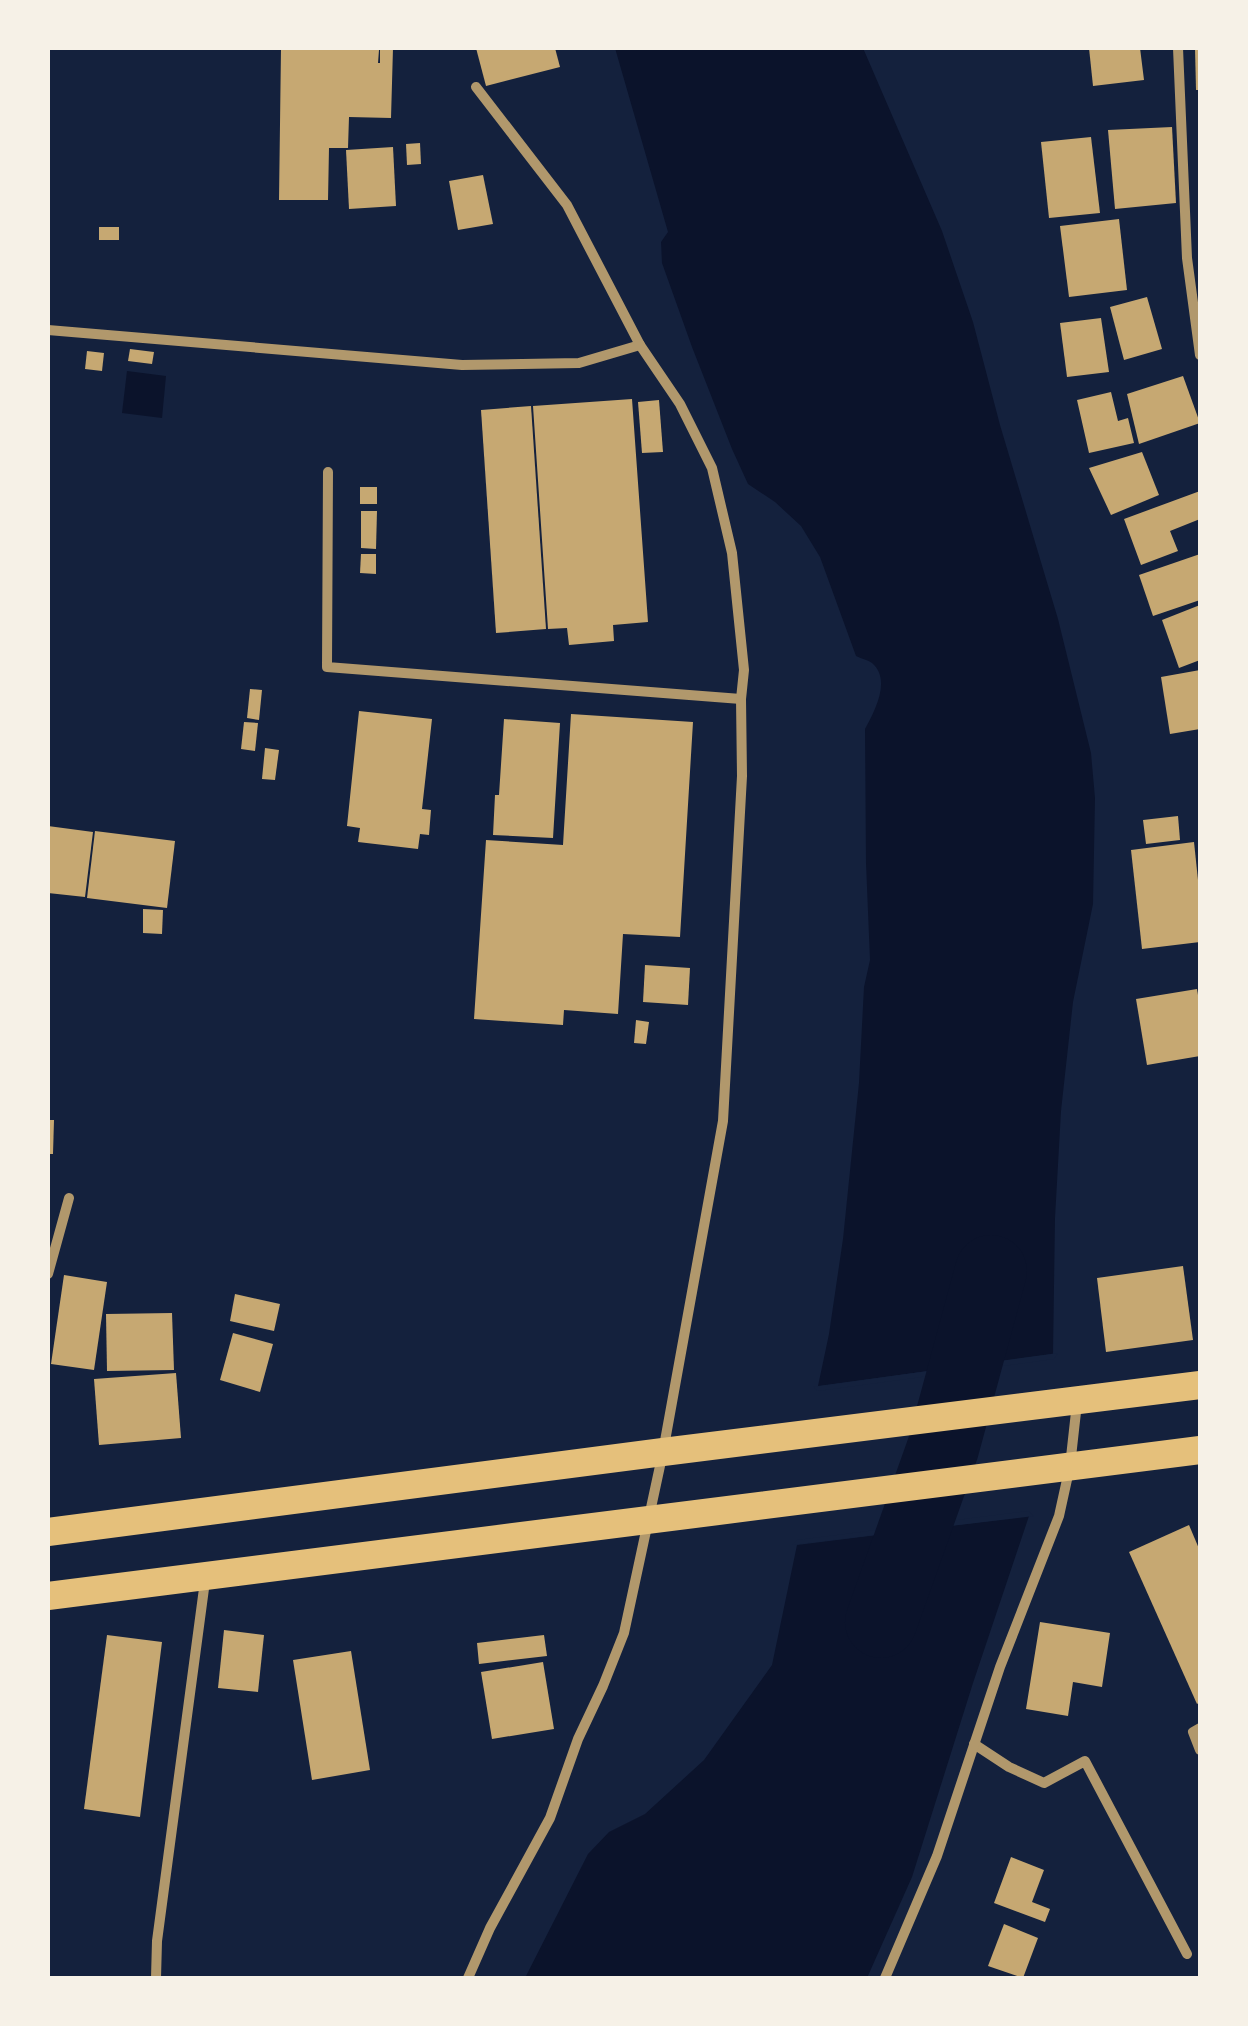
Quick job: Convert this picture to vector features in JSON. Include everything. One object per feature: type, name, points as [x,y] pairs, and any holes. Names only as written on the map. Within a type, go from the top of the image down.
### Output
[{"type":"highway","points":[[48,1532],[1200,1385]]},
{"type":"highway","points":[[48,1596],[1200,1450]]},
{"type":"street","points":[[1178,48],[1187,258],[1200,356]]},
{"type":"street","points":[[468,1978],[490,1928],[550,1818],[578,1738],[624,1633],[671,1451],[723,1120],[744,670],[732,553],[712,468],[680,404],[640,345],[567,204],[476,87]]},
{"type":"street","points":[[48,330],[462,365],[579,363],[640,345]]},
{"type":"street","points":[[328,472],[327,666],[741,700]]},
{"type":"street","points":[[48,1274],[68,1198]]},
{"type":"street","points":[[885,1978],[937,1856],[1000,1667],[1058,1516],[1069,1402]]},
{"type":"street","points":[[156,1978],[157,1941],[206,1575]]},
{"type":"street","points":[[1200,1728],[1192,1732],[1200,1750]]},
{"type":"street","points":[[974,1744],[1010,1767],[1044,1782],[1085,1761],[1187,1954]]},
{"type":"water","points":[[615,48],[863,48],[942,231],[973,322],[1058,619],[1091,753],[1095,798],[1093,904],[1073,1002],[1061,1111],[1053,1354],[818,1386],[843,1239],[864,987],[870,960],[865,729],[879,696],[881,678],[872,663],[856,656],[820,557],[801,526],[748,484],[732,449],[662,263],[661,242],[668,232]]},
{"type":"water","points":[[127,371],[166,376],[162,418],[122,413]]},
{"type":"water","points":[[1029,1516],[912,1877],[867,1978],[525,1978],[588,1854],[609,1832],[645,1814],[704,1760],[772,1665],[797,1545]]},
{"type":"pier","points":[[1058,1353],[1054,1359],[818,1391],[813,1387]]},
{"type":"pier","points":[[1028,1511],[1034,1516],[792,1545],[797,1540]]},
{"type":"building","points":[[281,48],[379,50],[380,63],[380,48],[393,48],[391,118],[349,117],[348,148],[329,148],[328,200],[279,200]]},
{"type":"building","points":[[476,48],[555,48],[560,67],[486,86]]},
{"type":"building","points":[[1089,48],[1140,48],[1144,80],[1093,86]]},
{"type":"building","points":[[1195,48],[1200,48],[1200,90],[1196,90]]},
{"type":"building","points":[[1172,127],[1176,203],[1115,209],[1108,130]]},
{"type":"building","points":[[1091,137],[1100,213],[1049,218],[1041,142]]},
{"type":"building","points":[[420,143],[421,164],[407,165],[406,144]]},
{"type":"building","points":[[393,147],[396,206],[349,209],[346,150]]},
{"type":"building","points":[[483,175],[493,224],[458,230],[449,181]]},
{"type":"building","points":[[1119,219],[1127,290],[1069,297],[1060,226]]},
{"type":"building","points":[[99,227],[119,227],[119,240],[99,240]]},
{"type":"building","points":[[1147,297],[1162,349],[1124,360],[1110,307]]},
{"type":"building","points":[[1101,318],[1109,372],[1067,377],[1060,323]]},
{"type":"building","points":[[130,349],[154,352],[152,364],[128,361]]},
{"type":"building","points":[[87,351],[104,353],[102,371],[85,369]]},
{"type":"building","points":[[1183,376],[1200,423],[1139,444],[1127,394]]},
{"type":"building","points":[[1111,392],[1118,421],[1128,418],[1134,443],[1089,453],[1077,400]]},
{"type":"building","points":[[632,399],[648,622],[613,625],[614,641],[569,645],[567,628],[548,629],[533,406]]},
{"type":"building","points":[[659,400],[663,452],[642,453],[638,402]]},
{"type":"building","points":[[531,406],[546,629],[496,633],[481,410]]},
{"type":"building","points":[[1142,452],[1159,495],[1111,515],[1089,468]]},
{"type":"building","points":[[360,487],[377,487],[377,504],[360,504]]},
{"type":"building","points":[[1200,491],[1200,519],[1170,531],[1178,551],[1141,565],[1124,519]]},
{"type":"building","points":[[361,511],[377,511],[376,549],[361,548]]},
{"type":"building","points":[[361,554],[376,554],[376,574],[360,573]]},
{"type":"building","points":[[1200,554],[1200,600],[1153,616],[1139,575]]},
{"type":"building","points":[[1200,605],[1200,660],[1179,668],[1162,620]]},
{"type":"building","points":[[1200,670],[1200,729],[1170,734],[1161,677]]},
{"type":"building","points":[[250,689],[262,690],[259,720],[247,718]]},
{"type":"building","points":[[359,711],[432,719],[422,809],[431,810],[429,835],[420,834],[418,849],[358,842],[360,828],[347,826]]},
{"type":"building","points":[[571,714],[693,722],[680,937],[623,934],[618,1014],[564,1010],[563,1025],[474,1019],[486,840],[563,845]]},
{"type":"building","points":[[504,719],[560,723],[553,838],[493,835]]},
{"type":"building","points":[[244,722],[258,723],[255,751],[241,749]]},
{"type":"building","points":[[265,748],[279,750],[275,780],[262,779]]},
{"type":"building","points":[[1178,816],[1180,840],[1146,844],[1143,820]]},
{"type":"building","points":[[48,826],[93,832],[85,897],[48,893]]},
{"type":"building","points":[[95,831],[175,841],[167,908],[87,898]]},
{"type":"building","points":[[1194,842],[1200,942],[1142,949],[1131,850]]},
{"type":"building","points":[[143,909],[163,910],[162,934],[143,933]]},
{"type":"building","points":[[645,965],[690,968],[688,1005],[643,1002]]},
{"type":"building","points":[[1197,989],[1200,1056],[1147,1065],[1136,999]]},
{"type":"building","points":[[636,1020],[649,1022],[646,1044],[634,1043]]},
{"type":"building","points":[[48,1120],[54,1120],[53,1154],[48,1154]]},
{"type":"building","points":[[1183,1266],[1193,1340],[1106,1352],[1097,1278]]},
{"type":"building","points":[[64,1275],[107,1282],[94,1370],[51,1364]]},
{"type":"building","points":[[235,1294],[280,1304],[274,1331],[230,1321]]},
{"type":"building","points":[[172,1313],[174,1370],[107,1371],[106,1314]]},
{"type":"building","points":[[233,1333],[273,1344],[260,1392],[220,1380]]},
{"type":"building","points":[[176,1373],[181,1438],[99,1445],[94,1379]]},
{"type":"building","points":[[1189,1525],[1200,1551],[1197,1704],[1129,1552]]},
{"type":"building","points":[[1040,1622],[1110,1633],[1102,1687],[1073,1682],[1068,1716],[1026,1709]]},
{"type":"building","points":[[224,1630],[264,1635],[258,1692],[218,1688]]},
{"type":"building","points":[[107,1635],[162,1642],[140,1817],[84,1809]]},
{"type":"building","points":[[544,1635],[547,1656],[479,1664],[477,1643]]},
{"type":"building","points":[[351,1651],[370,1770],[312,1780],[293,1660]]},
{"type":"building","points":[[543,1662],[554,1729],[492,1739],[481,1672]]},
{"type":"building","points":[[1011,1857],[1044,1870],[1032,1902],[1050,1909],[1045,1922],[994,1903]]},
{"type":"building","points":[[1004,1924],[1038,1938],[1023,1978],[988,1966]]},
{"type":"waterway","points":[[881,1622],[943,1448],[991,1271]]}]
